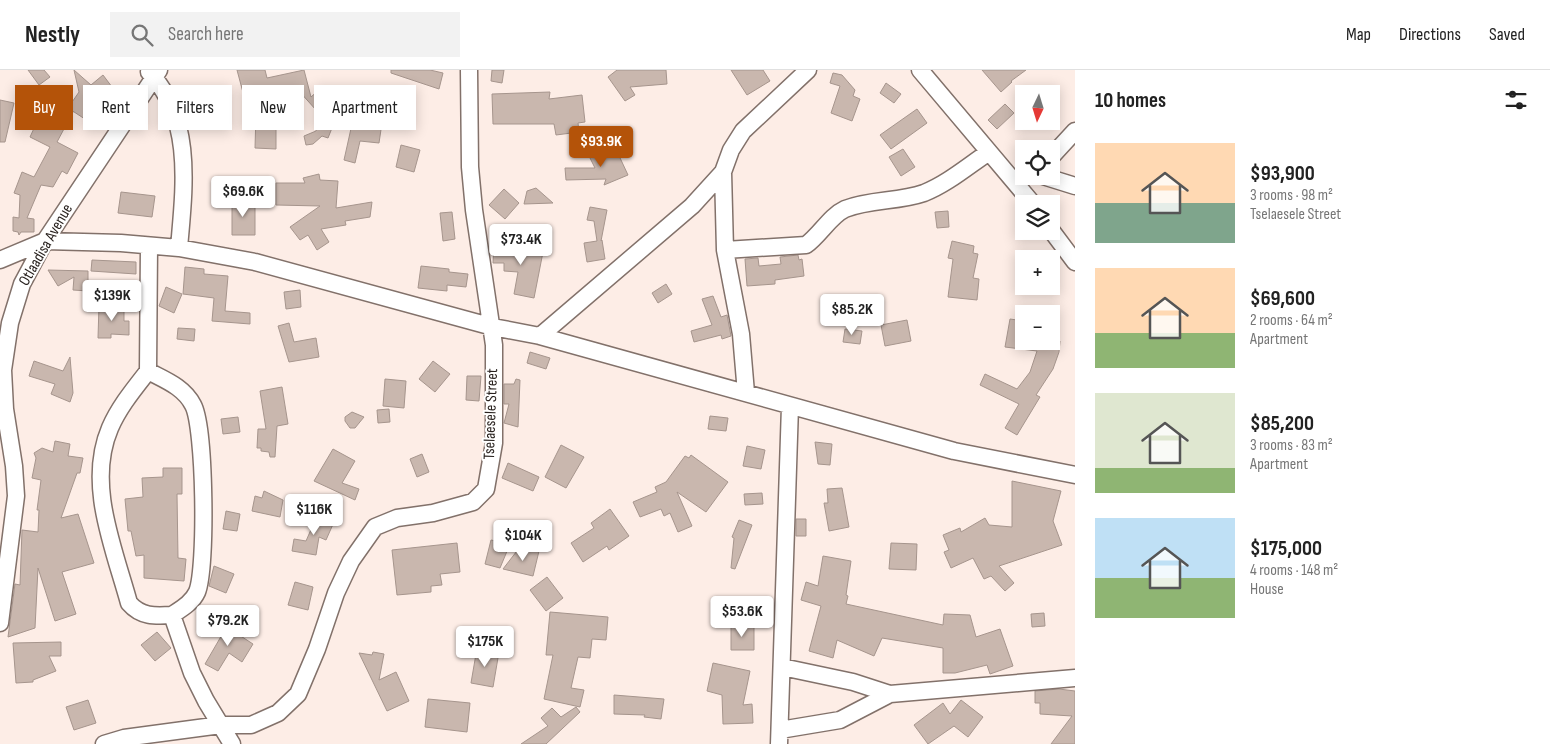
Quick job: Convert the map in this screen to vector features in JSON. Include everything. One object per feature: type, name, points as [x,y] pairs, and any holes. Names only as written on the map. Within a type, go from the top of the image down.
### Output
[{"type":"street","name":"Tselaesele Street","points":[[104,744],[124,738],[221,725],[251,725],[278,713],[298,694],[317,649],[336,593],[351,561],[374,528],[397,518],[433,513],[473,502],[486,489],[494,443],[492,327],[474,210],[470,167],[469,70]]},
{"type":"street","points":[[746,393],[741,334],[725,250],[723,172],[731,150],[743,131],[808,70]]},
{"type":"street","points":[[920,70],[988,152],[1015,173]]},
{"type":"street","points":[[154,72],[171,105],[181,134],[184,161],[184,189],[179,248]]},
{"type":"street","name":"Otlaadisa Avenue","points":[[0,623],[16,496],[14,466],[5,408],[3,370],[10,323],[22,284],[45,241],[154,72]]},
{"type":"street","points":[[1060,147],[1075,131]]},
{"type":"street","points":[[725,250],[806,245],[817,238],[843,210],[868,202],[898,200],[925,193],[949,180],[988,152]]},
{"type":"street","points":[[540,336],[692,206],[723,172]]},
{"type":"street","points":[[1060,181],[1075,186]]},
{"type":"street","points":[[1058,240],[1075,262]]},
{"type":"street","points":[[0,260],[45,241],[121,243],[179,248],[255,262],[492,327],[540,336],[954,452],[1075,475]]},
{"type":"street","points":[[148,371],[186,393],[199,418],[202,449],[201,571],[197,592],[188,604],[172,615],[150,616],[135,609],[129,603],[106,519],[101,485],[103,456],[110,429],[127,398],[148,371],[149,246]]},
{"type":"street","points":[[790,406],[780,737],[840,720],[890,694],[1075,678]]},
{"type":"street","points":[[172,615],[192,673],[206,701],[232,744]]},
{"type":"street","points":[[782,667],[853,682],[890,694]]},
{"type":"building","points":[[28,70],[44,70],[50,77],[39,85]]},
{"type":"building","points":[[74,70],[91,85],[83,85],[83,118],[73,111],[73,101],[79,92]]},
{"type":"building","points":[[237,70],[265,70],[267,78],[304,70],[311,97],[314,94],[314,108],[304,97],[304,85],[242,85],[242,89]]},
{"type":"building","points":[[391,70],[430,70],[443,73],[439,89],[391,73]]},
{"type":"building","points":[[492,70],[504,70],[502,83],[491,81]]},
{"type":"building","points":[[617,70],[666,70],[667,84],[630,87],[635,95],[625,101],[608,77]]},
{"type":"building","points":[[731,70],[763,70],[770,81],[747,95]]},
{"type":"building","points":[[982,70],[1026,70],[1011,81],[1001,92]]},
{"type":"building","points":[[833,73],[842,75],[855,90],[853,96],[860,99],[852,121],[831,113],[840,86],[830,83]]},
{"type":"building","points":[[103,75],[110,85],[91,85]]},
{"type":"building","points":[[886,83],[901,94],[894,103],[880,93]]},
{"type":"building","points":[[550,92],[549,99],[582,95],[585,122],[578,123],[579,132],[556,135],[554,124],[493,124],[492,94]]},
{"type":"building","points":[[0,100],[14,103],[5,142],[0,142]]},
{"type":"building","points":[[1005,104],[1014,113],[997,129],[988,120]]},
{"type":"building","points":[[917,109],[927,123],[891,149],[880,135]]},
{"type":"building","points":[[33,130],[63,130],[57,142],[78,153],[67,174],[62,171],[53,187],[41,185],[27,218],[34,219],[34,232],[21,232],[19,235],[18,232],[13,231],[13,217],[19,218],[20,195],[14,193],[22,172],[34,177],[50,147],[30,137]]},
{"type":"building","points":[[256,130],[276,130],[276,149],[255,148]]},
{"type":"building","points":[[331,130],[328,138],[322,136],[313,144],[306,145],[304,136],[316,131]]},
{"type":"building","points":[[351,130],[381,130],[379,143],[360,141],[355,163],[344,160]]},
{"type":"building","points":[[401,145],[420,150],[414,172],[396,167]]},
{"type":"building","points":[[614,145],[628,175],[604,185],[606,179],[566,180],[565,168],[595,168],[589,156]]},
{"type":"building","points":[[903,149],[915,167],[901,176],[889,157]]},
{"type":"building","points":[[319,174],[320,180],[338,181],[336,208],[372,202],[370,217],[345,221],[346,225],[321,229],[329,242],[317,250],[308,235],[300,240],[290,227],[320,206],[276,205],[276,183],[305,183],[303,178]]},
{"type":"building","points":[[536,188],[553,203],[524,204],[527,191]]},
{"type":"building","points":[[504,189],[519,203],[505,219],[489,205]]},
{"type":"building","points":[[121,192],[155,196],[152,217],[118,213]]},
{"type":"building","points":[[232,201],[255,201],[255,235],[232,235]]},
{"type":"building","points":[[590,207],[607,210],[601,241],[605,259],[587,262],[584,243],[597,241],[594,221],[587,220]]},
{"type":"building","points":[[948,211],[949,227],[937,228],[935,212]]},
{"type":"building","points":[[452,212],[455,239],[443,241],[440,213]]},
{"type":"building","points":[[952,241],[974,246],[973,253],[978,254],[973,278],[979,279],[977,300],[948,297],[953,259],[948,258]]},
{"type":"building","points":[[494,245],[514,246],[514,253],[529,246],[544,247],[534,298],[514,294],[518,272],[504,271],[504,263],[493,263]]},
{"type":"building","points":[[798,255],[799,260],[802,259],[804,276],[775,280],[775,284],[747,286],[745,259],[758,258],[759,266],[781,264],[780,257]]},
{"type":"building","points":[[92,260],[136,262],[136,274],[91,271]]},
{"type":"building","points":[[421,266],[449,269],[449,272],[468,274],[466,287],[447,285],[447,291],[418,288]]},
{"type":"building","points":[[185,267],[204,269],[204,274],[228,276],[225,311],[250,313],[250,324],[212,321],[214,298],[183,294]]},
{"type":"building","points":[[48,270],[88,271],[88,291],[73,290],[74,277],[58,286]]},
{"type":"building","points":[[666,284],[672,294],[658,303],[652,293]]},
{"type":"building","points":[[166,287],[182,294],[174,313],[159,306]]},
{"type":"building","points":[[300,290],[301,307],[286,309],[284,292]]},
{"type":"building","points":[[713,296],[721,317],[727,315],[731,336],[722,339],[721,335],[694,342],[691,331],[712,325],[702,299]]},
{"type":"building","points":[[99,305],[124,306],[124,321],[129,321],[129,335],[111,334],[111,338],[98,338]]},
{"type":"building","points":[[1010,319],[1015,320],[1015,348],[1005,347]]},
{"type":"building","points":[[907,320],[911,341],[885,346],[881,325]]},
{"type":"building","points":[[289,323],[294,342],[316,338],[319,357],[289,362],[278,326]]},
{"type":"building","points":[[178,328],[195,329],[194,341],[177,339]]},
{"type":"building","points":[[845,329],[862,331],[860,344],[843,342]]},
{"type":"building","points":[[1029,350],[1059,350],[1053,369],[1036,395],[1040,397],[1017,435],[1005,428],[1019,404],[980,385],[985,374],[1017,389],[1030,372],[1037,351]]},
{"type":"building","points":[[530,352],[550,358],[546,369],[527,363]]},
{"type":"building","points":[[70,357],[73,393],[70,402],[51,394],[55,384],[29,376],[34,361],[63,371]]},
{"type":"building","points":[[433,361],[450,374],[435,392],[419,379]]},
{"type":"building","points":[[467,376],[481,376],[479,401],[466,400]]},
{"type":"building","points":[[385,379],[406,381],[404,408],[383,406]]},
{"type":"building","points":[[516,379],[520,380],[518,427],[504,423],[509,404],[504,404],[504,384],[514,384]]},
{"type":"building","points":[[282,387],[288,424],[277,426],[275,457],[270,457],[269,452],[261,451],[261,448],[257,448],[258,429],[266,429],[260,391]]},
{"type":"building","points":[[389,409],[390,422],[378,423],[377,410]]},
{"type":"building","points":[[352,412],[364,417],[355,428],[350,428],[345,421],[345,417]]},
{"type":"building","points":[[710,416],[728,418],[726,431],[708,429]]},
{"type":"building","points":[[238,417],[240,432],[223,434],[221,419]]},
{"type":"building","points":[[55,441],[70,444],[68,456],[83,458],[80,473],[77,473],[61,518],[78,514],[94,563],[62,572],[76,614],[55,621],[38,568],[35,628],[8,637],[15,584],[20,585],[22,530],[38,532],[39,510],[37,510],[41,480],[32,478],[36,458],[34,453],[42,448],[53,452]]},
{"type":"building","points":[[815,442],[832,444],[830,465],[818,464]]},
{"type":"building","points":[[561,445],[584,457],[566,488],[545,477]]},
{"type":"building","points":[[747,446],[765,450],[761,469],[743,466]]},
{"type":"building","points":[[333,449],[355,461],[342,483],[359,489],[355,500],[314,481]]},
{"type":"building","points":[[422,454],[429,472],[417,477],[410,459]]},
{"type":"building","points":[[691,455],[728,482],[706,512],[677,492],[692,526],[678,532],[670,513],[664,516],[661,509],[640,517],[633,502],[657,492],[655,487],[666,482],[685,456],[689,458]]},
{"type":"building","points":[[508,463],[539,477],[533,491],[502,478]]},
{"type":"building","points":[[163,468],[182,468],[182,494],[177,494],[178,558],[186,559],[184,581],[144,578],[144,555],[136,556],[131,531],[128,531],[125,499],[143,497],[142,478],[163,477]]},
{"type":"building","points":[[1012,481],[1061,491],[1053,521],[1062,545],[999,566],[1014,583],[1005,591],[991,576],[984,579],[973,558],[951,568],[944,552],[949,550],[943,535],[960,528],[961,532],[985,518],[989,525],[1012,527]]},
{"type":"building","points":[[842,488],[849,527],[829,531],[824,503],[828,503],[827,489]]},
{"type":"building","points":[[264,491],[283,500],[280,517],[252,511],[255,496],[262,498]]},
{"type":"building","points":[[762,493],[763,504],[745,505],[744,494]]},
{"type":"building","points":[[320,509],[324,511],[323,517],[334,522],[326,540],[319,537],[316,555],[292,551],[294,539],[306,541]]},
{"type":"building","points":[[610,509],[629,536],[609,550],[607,546],[583,562],[571,543],[594,528],[591,523]]},
{"type":"building","points":[[226,511],[240,514],[237,531],[223,529]]},
{"type":"building","points":[[796,519],[806,519],[806,536],[796,536]]},
{"type":"building","points":[[739,520],[752,525],[735,569],[731,568],[734,538],[732,537]]},
{"type":"building","points":[[491,540],[510,544],[500,568],[485,564]]},
{"type":"building","points":[[457,543],[460,572],[440,574],[442,585],[431,586],[431,592],[397,595],[392,550]]},
{"type":"building","points":[[891,543],[917,544],[916,570],[889,569]]},
{"type":"building","points":[[520,547],[539,551],[533,576],[503,569]]},
{"type":"building","points":[[823,556],[851,561],[846,604],[943,625],[944,614],[970,615],[976,637],[1000,629],[1013,666],[990,674],[987,665],[955,673],[943,673],[943,648],[882,638],[874,656],[837,640],[833,658],[809,651],[821,606],[801,600],[806,582],[818,586]]},
{"type":"building","points":[[214,566],[234,574],[226,593],[209,586]]},
{"type":"building","points":[[547,577],[563,598],[546,611],[530,590]]},
{"type":"building","points":[[295,582],[313,587],[308,610],[288,605]]},
{"type":"building","points":[[550,612],[608,617],[606,640],[592,639],[590,658],[578,657],[571,688],[584,690],[580,707],[544,699],[553,655],[546,655]]},
{"type":"building","points":[[1044,613],[1045,626],[1032,627],[1031,614]]},
{"type":"building","points":[[225,620],[231,620],[233,631],[253,644],[242,662],[229,653],[218,671],[205,664],[223,633],[220,625]]},
{"type":"building","points":[[731,626],[754,627],[754,650],[731,650]]},
{"type":"building","points":[[157,632],[171,648],[155,661],[141,645]]},
{"type":"building","points":[[61,642],[61,656],[49,656],[56,671],[33,680],[33,682],[16,683],[13,643]]},
{"type":"building","points":[[477,648],[499,652],[493,687],[471,683]]},
{"type":"building","points":[[373,652],[384,654],[379,680],[396,672],[409,701],[387,711],[359,653],[372,655]]},
{"type":"building","points":[[713,663],[750,671],[743,705],[752,704],[753,723],[723,724],[722,695],[707,691]]},
{"type":"building","points":[[1059,689],[1075,691],[1075,744],[1051,744],[1072,716],[1040,714],[1040,703],[1035,703],[1035,691]]},
{"type":"building","points":[[614,695],[664,699],[661,719],[644,717],[645,715],[614,714]]},
{"type":"building","points":[[428,699],[470,703],[467,732],[425,727]]},
{"type":"building","points":[[88,700],[96,723],[74,730],[66,707]]},
{"type":"building","points":[[961,700],[983,717],[968,737],[954,726],[928,744],[914,725],[943,703],[950,714]]},
{"type":"building","points":[[576,707],[580,712],[546,744],[521,744],[548,726],[541,718],[552,708],[561,717]]}]
